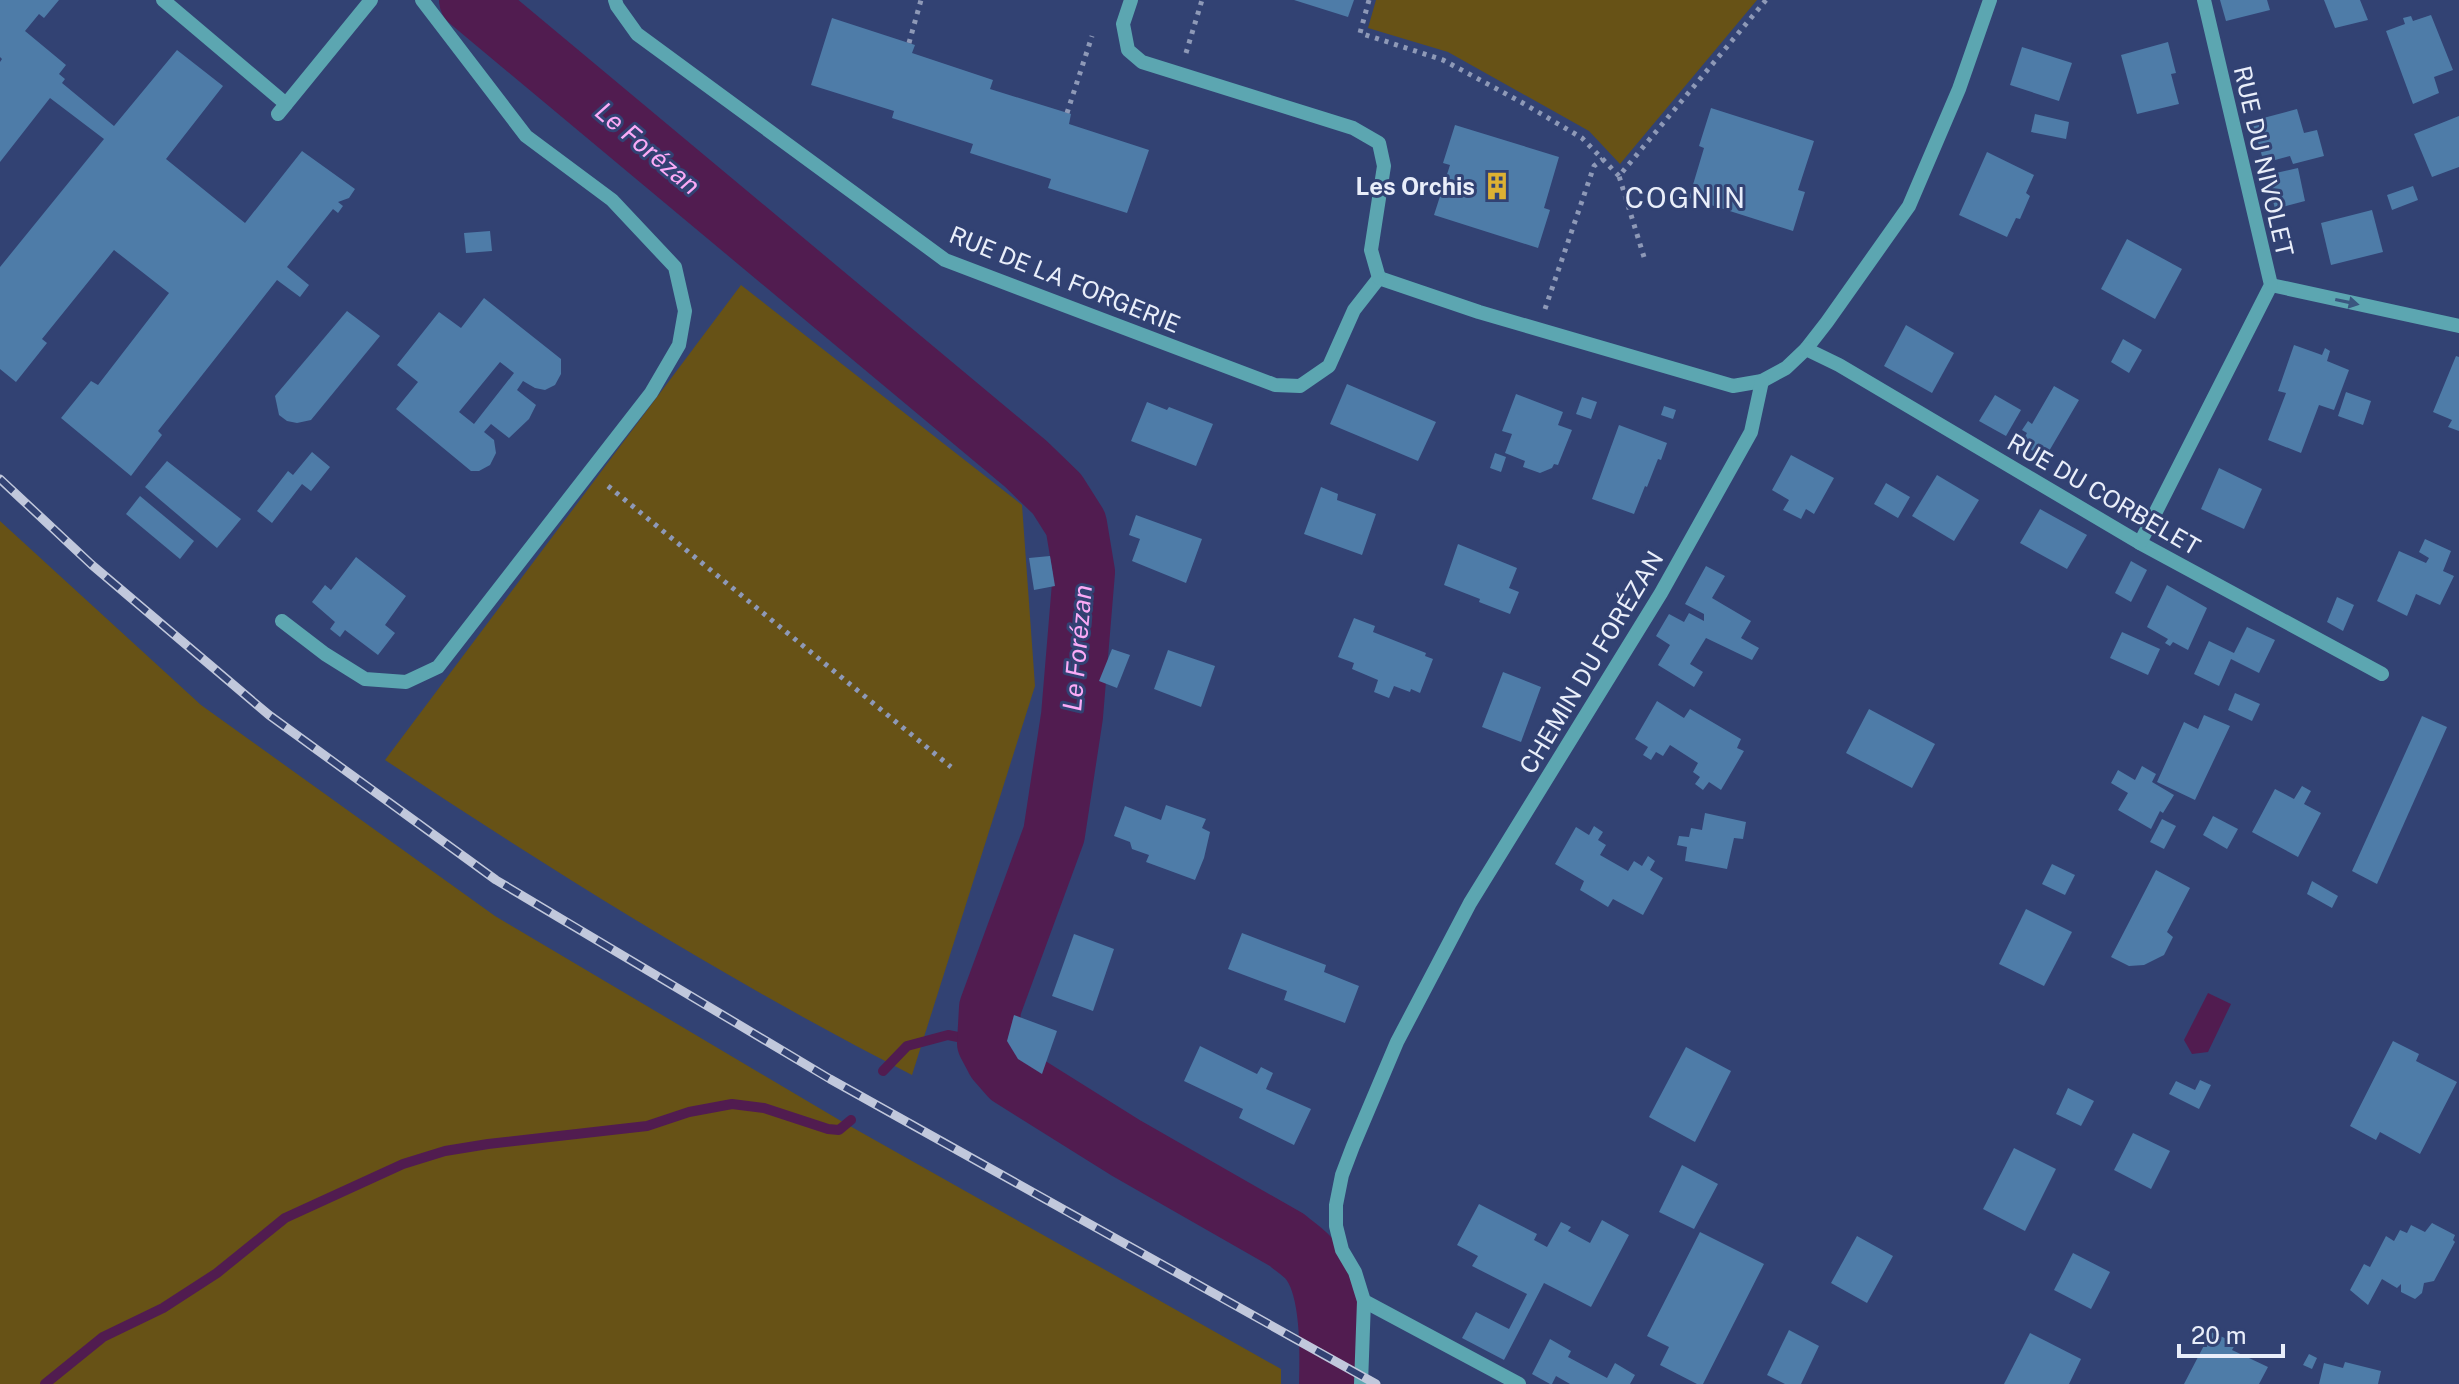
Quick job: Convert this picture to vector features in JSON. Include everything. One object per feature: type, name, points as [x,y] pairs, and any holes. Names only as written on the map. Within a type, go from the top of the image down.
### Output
[{"type":"street","points":[[163,0],[282,109],[371,0]]},
{"type":"street","points":[[282,621],[325,654],[365,679],[406,682],[438,667],[651,393],[679,345],[685,311],[675,267],[612,200],[526,136],[422,0]]},
{"type":"street","name":"RUE DE LA FORGERIE","points":[[615,0],[637,34],[945,260],[1275,385],[1300,386],[1329,366],[1354,310],[1379,278]]},
{"type":"street","points":[[1131,0],[1123,24],[1128,50],[1142,62],[1353,128],[1379,143],[1384,166],[1371,250],[1379,278],[1733,386],[1762,381],[1786,368],[1806,349],[1909,206],[1959,89],[1990,0]]},
{"type":"street","name":"RUE DU NIVOLET","points":[[2140,543],[2271,285],[2204,0]]},
{"type":"street","points":[[2271,285],[2459,326]]},
{"type":"street","name":"RUE DU CORBELET","points":[[1806,349],[1839,365],[2140,543],[2382,674]]},
{"type":"street","name":"CHEMIN DU FORÉZAN","points":[[1361,1384],[1364,1301],[1355,1272],[1342,1250],[1336,1226],[1336,1205],[1347,1161],[1397,1042],[1470,903],[1661,593],[1751,432],[1762,381]]},
{"type":"street","points":[[1364,1301],[1519,1384]]},
{"type":"path","points":[[909,43],[921,0]]},
{"type":"path","points":[[1179,73],[1202,0]]},
{"type":"path","points":[[1369,0],[1360,33],[1443,60],[1582,138],[1619,176],[1644,257]]},
{"type":"path","points":[[1619,176],[1766,0]]},
{"type":"path","points":[[1067,113],[1092,36]]},
{"type":"path","points":[[1539,329],[1594,166],[1603,159]]},
{"type":"path","points":[[589,471],[951,767]]},
{"type":"shaded area","points":[[1376,0],[1757,0],[1620,164],[1589,131],[1448,52],[1368,28]]},
{"type":"shaded area","points":[[741,285],[1022,505],[1035,686],[912,1075],[644,925],[385,760]]},
{"type":"shaded area","points":[[0,521],[201,705],[495,916],[841,1121],[1281,1369],[1281,1384],[0,1384]]},
{"type":"shaded area","points":[[2208,993],[2231,1004],[2208,1052],[2192,1054],[2184,1040]]},
{"type":"building","points":[[0,0],[59,0],[44,18],[39,14],[25,31],[66,65],[59,74],[65,79],[62,83],[114,126],[177,50],[223,86],[166,159],[245,223],[302,151],[355,189],[349,198],[338,202],[343,206],[338,213],[333,209],[287,267],[309,285],[300,297],[277,280],[158,431],[162,435],[131,476],[61,418],[91,381],[98,385],[169,293],[114,250],[42,339],[47,343],[16,382],[0,369],[0,267],[104,139],[50,98],[0,162]]},
{"type":"building","points":[[1294,0],[1354,0],[1348,17]]},
{"type":"building","points":[[2220,0],[2267,0],[2270,10],[2226,21]]},
{"type":"building","points":[[2324,0],[2360,0],[2368,20],[2335,28]]},
{"type":"building","points":[[2431,15],[2453,70],[2434,77],[2439,93],[2413,104],[2386,31],[2405,24],[2403,18],[2411,16],[2413,21]]},
{"type":"building","points":[[832,18],[915,45],[912,53],[993,80],[990,89],[1071,114],[1069,124],[1149,150],[1127,213],[1048,188],[1051,179],[970,153],[973,144],[892,118],[894,111],[811,85]]},
{"type":"building","points":[[2168,42],[2176,73],[2171,74],[2179,104],[2137,114],[2121,55]]},
{"type":"building","points":[[2022,47],[2072,63],[2059,101],[2010,85]]},
{"type":"building","points":[[1711,108],[1814,141],[1798,190],[1805,192],[1793,231],[1689,198],[1704,148],[1699,146]]},
{"type":"building","points":[[2297,109],[2304,133],[2317,130],[2324,156],[2293,164],[2290,156],[2264,163],[2252,121]]},
{"type":"building","points":[[2035,114],[2069,122],[2066,139],[2031,132]]},
{"type":"building","points":[[2459,116],[2459,167],[2432,177],[2414,134]]},
{"type":"building","name":"Les Orchis","points":[[1455,125],[1559,157],[1544,208],[1550,210],[1538,248],[1434,215],[1450,165],[1443,163]]},
{"type":"building","points":[[1987,152],[2034,175],[2026,193],[2030,196],[2020,219],[2016,218],[2007,237],[1959,215]]},
{"type":"building","points":[[2298,168],[2305,201],[2275,209],[2267,175]]},
{"type":"building","points":[[2413,186],[2418,200],[2392,210],[2387,195]]},
{"type":"building","points":[[2372,210],[2383,252],[2331,265],[2321,223]]},
{"type":"building","points":[[490,231],[492,251],[466,253],[464,233]]},
{"type":"building","points":[[2127,239],[2182,269],[2155,319],[2101,289]]},
{"type":"building","points":[[484,298],[561,359],[561,374],[555,385],[545,390],[523,381],[517,390],[536,405],[529,419],[509,438],[491,424],[484,432],[494,440],[496,453],[490,465],[479,471],[471,471],[396,409],[418,382],[397,365],[439,312],[461,328]],"holes":[[[500,362],[514,373],[474,424],[459,412]]]},
{"type":"building","points":[[347,311],[380,336],[311,420],[297,423],[287,421],[279,415],[275,396]]},
{"type":"building","points":[[1906,325],[1954,353],[1932,393],[1884,366]]},
{"type":"building","points":[[2123,339],[2142,350],[2129,373],[2111,362]]},
{"type":"building","points":[[2294,345],[2322,355],[2325,348],[2330,351],[2327,361],[2349,370],[2334,410],[2319,405],[2301,453],[2268,440],[2286,393],[2278,391]]},
{"type":"building","points":[[2456,356],[2459,357],[2459,431],[2448,427],[2452,420],[2433,412]]},
{"type":"building","points":[[1347,384],[1436,422],[1418,461],[1330,424]]},
{"type":"building","points":[[2054,386],[2079,400],[2045,458],[2021,444],[2027,433],[2022,430],[2028,421],[2032,424]]},
{"type":"building","points":[[2346,392],[2371,401],[2363,425],[2338,416]]},
{"type":"building","points":[[1516,394],[1563,412],[1558,425],[1572,430],[1558,465],[1554,464],[1540,473],[1523,467],[1525,461],[1505,453],[1512,434],[1502,431]]},
{"type":"building","points":[[1995,395],[2021,410],[2006,436],[1979,421]]},
{"type":"building","points":[[1582,397],[1597,402],[1591,419],[1576,414]]},
{"type":"building","points":[[1147,402],[1213,424],[1196,466],[1131,441]]},
{"type":"building","points":[[1664,406],[1676,410],[1673,419],[1661,415]]},
{"type":"building","points":[[1619,425],[1667,443],[1634,514],[1592,499]]},
{"type":"building","points":[[312,452],[330,467],[311,491],[302,484],[272,523],[257,511],[288,471],[293,475]]},
{"type":"building","points":[[1495,453],[1506,457],[1501,472],[1490,468]]},
{"type":"building","points":[[1791,455],[1834,478],[1814,514],[1806,509],[1801,519],[1783,510],[1789,500],[1772,490]]},
{"type":"building","points":[[167,461],[241,519],[217,548],[145,487]]},
{"type":"building","points":[[2219,468],[2262,489],[2244,529],[2201,509]]},
{"type":"building","points":[[1937,475],[1979,500],[1954,541],[1912,516]]},
{"type":"building","points":[[1886,483],[1910,497],[1898,518],[1874,504]]},
{"type":"building","points":[[1321,487],[1338,494],[1337,500],[1376,514],[1362,555],[1304,534]]},
{"type":"building","points":[[140,496],[194,541],[180,559],[126,514]]},
{"type":"building","points":[[2040,509],[2087,535],[2067,569],[2020,543]]},
{"type":"building","points":[[1136,515],[1202,539],[1186,583],[1132,561],[1140,539],[1129,535]]},
{"type":"building","points":[[2425,539],[2451,551],[2443,571],[2454,576],[2440,605],[2416,594],[2407,616],[2377,601],[2399,551],[2426,563],[2429,558],[2419,552]]},
{"type":"building","points":[[1458,544],[1517,568],[1509,588],[1519,592],[1510,614],[1444,585]]},
{"type":"building","points":[[1050,556],[1055,586],[1034,590],[1029,558]]},
{"type":"building","points":[[356,557],[406,596],[385,625],[395,633],[378,655],[345,630],[340,637],[330,629],[335,622],[312,602],[325,585],[331,590]]},
{"type":"building","points":[[2131,561],[2147,570],[2131,602],[2115,593]]},
{"type":"building","points":[[1706,566],[1725,576],[1712,598],[1751,621],[1741,638],[1759,648],[1752,660],[1706,638],[1690,664],[1703,672],[1694,687],[1658,665],[1670,645],[1656,636],[1669,614],[1684,622],[1689,613],[1704,621],[1704,614],[1685,604]]},
{"type":"building","points":[[2167,585],[2207,608],[2188,650],[2173,642],[2170,646],[2165,643],[2168,639],[2147,627]]},
{"type":"building","points":[[2337,597],[2354,605],[2343,631],[2327,622]]},
{"type":"building","points":[[1354,618],[1375,626],[1373,632],[1426,653],[1425,656],[1433,659],[1420,693],[1394,686],[1389,698],[1374,692],[1378,680],[1352,669],[1354,663],[1338,657]]},
{"type":"building","points":[[2247,627],[2275,640],[2259,673],[2231,659],[2219,686],[2194,674],[2209,641],[2234,653]]},
{"type":"building","points":[[2122,632],[2160,649],[2148,675],[2110,658]]},
{"type":"building","points":[[1112,649],[1130,655],[1117,688],[1099,681]]},
{"type":"building","points":[[1168,650],[1215,666],[1201,707],[1154,689]]},
{"type":"building","points":[[1503,672],[1541,687],[1521,742],[1482,727]]},
{"type":"building","points":[[2235,693],[2260,704],[2252,721],[2228,710]]},
{"type":"building","points":[[1657,701],[1684,718],[1690,709],[1741,739],[1737,748],[1744,751],[1721,790],[1709,782],[1703,790],[1695,784],[1700,777],[1693,772],[1698,763],[1670,745],[1663,756],[1656,752],[1651,760],[1643,755],[1648,747],[1635,739]]},
{"type":"building","points":[[1869,709],[1935,744],[1912,788],[1846,753]]},
{"type":"building","points":[[2204,715],[2230,726],[2195,800],[2157,782],[2184,722],[2198,729]]},
{"type":"building","points":[[2422,716],[2447,727],[2377,884],[2352,871]]},
{"type":"building","points":[[2142,766],[2156,774],[2152,782],[2174,795],[2163,813],[2160,811],[2151,829],[2118,810],[2128,793],[2111,783],[2118,770],[2135,780]]},
{"type":"building","points":[[2302,786],[2311,791],[2304,804],[2321,813],[2298,857],[2252,832],[2275,789],[2294,799]]},
{"type":"building","points":[[1166,805],[1206,819],[1202,828],[1210,832],[1195,880],[1146,862],[1149,855],[1132,849],[1130,842],[1114,836],[1125,806],[1161,820]]},
{"type":"building","points":[[1705,813],[1746,822],[1743,839],[1734,838],[1727,869],[1685,861],[1687,847],[1677,845],[1679,836],[1689,837],[1691,828],[1702,830]]},
{"type":"building","points":[[2213,816],[2238,829],[2227,849],[2203,835]]},
{"type":"building","points":[[2162,819],[2176,826],[2164,849],[2150,842]]},
{"type":"building","points":[[1594,826],[1603,832],[1598,840],[1606,845],[1600,855],[1628,871],[1634,861],[1642,866],[1648,856],[1655,861],[1650,870],[1663,878],[1643,915],[1613,899],[1608,907],[1580,890],[1584,881],[1555,864],[1576,827],[1589,835]]},
{"type":"building","points":[[2052,864],[2075,875],[2065,895],[2042,884]]},
{"type":"building","points":[[2156,870],[2190,888],[2167,932],[2173,937],[2164,955],[2144,965],[2129,966],[2111,957]]},
{"type":"building","points":[[2312,881],[2338,896],[2332,908],[2307,894]]},
{"type":"building","points":[[2026,909],[2072,932],[2044,986],[1999,964]]},
{"type":"building","points":[[1242,933],[1326,965],[1324,972],[1359,986],[1345,1023],[1284,1000],[1287,991],[1228,969]]},
{"type":"building","points":[[1074,934],[1114,949],[1093,1011],[1052,996]]},
{"type":"building","points":[[1014,1015],[1057,1031],[1042,1074],[1018,1059],[1007,1041]]},
{"type":"building","points":[[2393,1041],[2419,1054],[2416,1061],[2457,1082],[2420,1154],[2380,1132],[2376,1140],[2350,1126]]},
{"type":"building","points":[[1200,1046],[1257,1074],[1261,1067],[1273,1073],[1266,1089],[1311,1109],[1294,1145],[1239,1118],[1243,1109],[1184,1081]]},
{"type":"building","points":[[1686,1047],[1731,1071],[1695,1142],[1649,1117]]},
{"type":"building","points":[[2200,1080],[2211,1085],[2199,1109],[2169,1094],[2176,1081],[2195,1090]]},
{"type":"building","points":[[2068,1088],[2094,1101],[2081,1126],[2056,1114]]},
{"type":"building","points":[[2133,1133],[2170,1151],[2151,1189],[2114,1170]]},
{"type":"building","points":[[2014,1148],[2056,1169],[2025,1231],[1983,1209]]},
{"type":"building","points":[[1682,1165],[1718,1184],[1694,1229],[1659,1212]]},
{"type":"building","points":[[1479,1204],[1537,1234],[1534,1240],[1547,1247],[1561,1222],[1571,1227],[1568,1231],[1590,1243],[1602,1220],[1629,1235],[1591,1307],[1544,1283],[1504,1360],[1462,1338],[1476,1312],[1509,1329],[1527,1294],[1472,1266],[1478,1256],[1457,1245]]},
{"type":"building","points":[[2432,1223],[2455,1235],[2455,1242],[2434,1281],[2424,1283],[2422,1293],[2415,1299],[2401,1292],[2401,1284],[2397,1288],[2382,1279],[2368,1305],[2350,1290],[2364,1264],[2370,1267],[2386,1236],[2394,1241],[2400,1230],[2407,1233],[2411,1225],[2425,1232]]},
{"type":"building","points":[[1700,1232],[1764,1264],[1703,1384],[1697,1384],[1660,1365],[1669,1347],[1647,1336]]},
{"type":"building","points":[[1857,1236],[1893,1256],[1867,1303],[1831,1283]]},
{"type":"building","points":[[2073,1253],[2110,1272],[2091,1309],[2054,1290]]},
{"type":"building","points":[[1789,1330],[1819,1346],[1801,1384],[1785,1384],[1767,1375]]},
{"type":"building","points":[[2211,1332],[2236,1343],[2232,1350],[2268,1367],[2259,1384],[2184,1384]]},
{"type":"building","points":[[2030,1333],[2081,1359],[2069,1384],[2004,1384]]},
{"type":"building","points":[[1550,1339],[1571,1351],[1568,1357],[1607,1378],[1615,1363],[1635,1375],[1630,1384],[1570,1384],[1556,1376],[1550,1384],[1532,1374]]},
{"type":"building","points":[[2309,1354],[2317,1358],[2312,1369],[2303,1365]]},
{"type":"building","points":[[2345,1362],[2381,1371],[2378,1384],[2319,1384],[2324,1363],[2343,1368]]},
{"type":"waterway","name":"Le Forézan","points":[[470,0],[1026,464],[1057,494],[1076,524],[1084,572],[1072,716],[1054,834],[990,1008],[988,1043],[1011,1076],[1126,1148],[1287,1240],[1306,1255],[1318,1273],[1327,1303],[1330,1384]]},
{"type":"waterway","points":[[883,1071],[907,1046],[948,1035],[988,1043]]},
{"type":"waterway","points":[[45,1384],[103,1337],[163,1308],[217,1273],[285,1218],[403,1164],[445,1151],[488,1144],[647,1126],[689,1112],[732,1104],[764,1108],[828,1129],[839,1130],[851,1120]]},
{"type":"railway","points":[[0,479],[92,565],[269,715],[496,880],[830,1079],[1376,1384]]},
{"type":"place","name":"Les Orchis","points":[[1497,186]]},
{"type":"district","name":"COGNIN","points":[[1686,197]]}]
